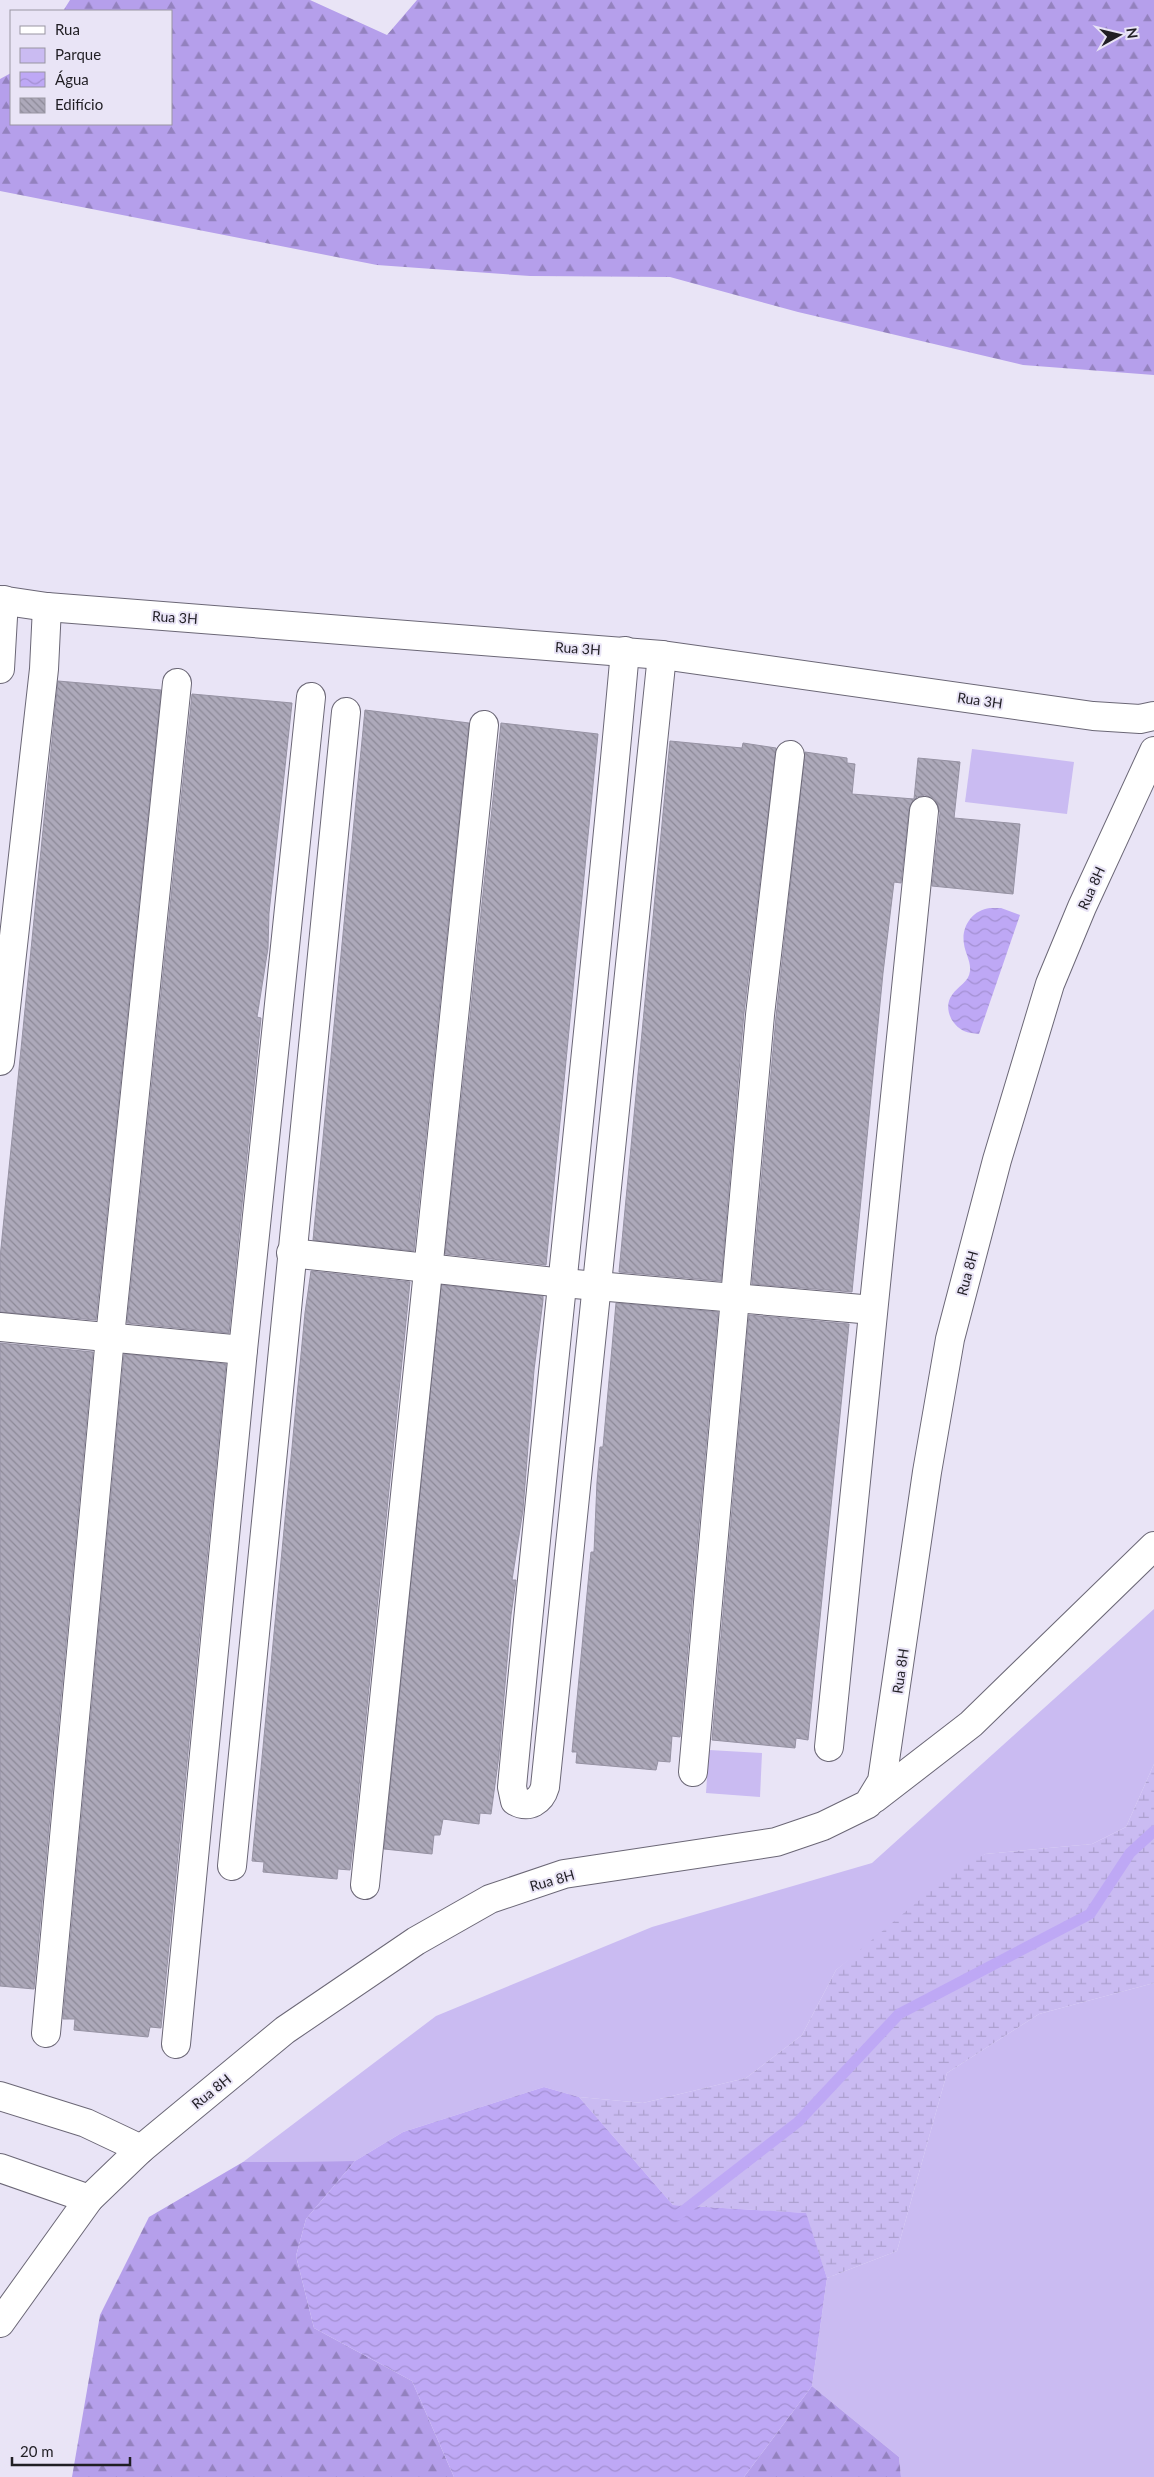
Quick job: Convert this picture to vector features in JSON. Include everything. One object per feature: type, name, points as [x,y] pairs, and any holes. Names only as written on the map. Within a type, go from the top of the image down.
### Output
[{"type":"street","name":"Rua 3H","points":[[2,600],[47,607],[625,651],[1094,716],[1140,718],[1154,716]]},
{"type":"street","points":[[0,669],[2,600]]},
{"type":"street","points":[[0,1062],[44,669],[47,607]]},
{"type":"street","points":[[625,651],[594,997],[512,1787],[515,1801],[521,1804],[530,1804],[539,1800],[545,1787],[662,655]]},
{"type":"street","points":[[46,2034],[110,1337],[178,683]]},
{"type":"street","points":[[176,2044],[243,1350],[311,697]]},
{"type":"street","points":[[232,1866],[291,1253],[346,712]]},
{"type":"street","points":[[365,1885],[429,1268],[456,977],[484,725]]},
{"type":"street","name":"Rua 8H","points":[[0,2323],[89,2199],[141,2149],[285,2030],[416,1941],[490,1899],[564,1874],[776,1842],[823,1826],[868,1804],[882,1781],[888,1748],[927,1472],[950,1339],[997,1160],[1050,984],[1082,908],[1154,751]]},
{"type":"street","points":[[693,1772],[759,1025],[790,755]]},
{"type":"street","points":[[829,1746],[924,811]]},
{"type":"street","points":[[291,1253],[563,1283],[873,1310]]},
{"type":"street","points":[[0,1326],[243,1350]]},
{"type":"street","points":[[868,1804],[971,1724],[1154,1546]]},
{"type":"street","points":[[0,2096],[86,2122],[141,2149]]},
{"type":"street","points":[[0,2168],[89,2199]]},
{"type":"green space","points":[[70,0],[310,0],[387,35],[417,0],[1154,0],[1154,375],[1023,365],[798,312],[670,277],[530,276],[377,265],[0,191],[0,79],[10,74],[10,125],[172,125],[172,10],[64,10]]},
{"type":"green space","points":[[972,749],[1074,762],[1067,814],[965,802]]},
{"type":"green space","points":[[1154,1609],[1154,1764],[1126,1827],[1092,1844],[985,1854],[836,1970],[802,2035],[746,2078],[643,2103],[579,2097],[544,2087],[403,2132],[355,2161],[243,2162],[436,2016],[652,1927],[872,1863]]},
{"type":"green space","points":[[709,1750],[762,1753],[760,1797],[706,1793]]},
{"type":"green space","points":[[1154,1764],[1154,1983],[1039,2014],[947,2073],[897,2251],[827,2278],[805,2213],[673,2205],[579,2097],[643,2103],[746,2078],[802,2035],[836,1970],[954,1871],[985,1854],[1092,1844],[1126,1827]]},
{"type":"green space","points":[[1154,1983],[1154,2477],[901,2477],[899,2457],[812,2386],[827,2278],[897,2251],[947,2073],[1039,2014]]},
{"type":"green space","points":[[355,2161],[306,2219],[296,2256],[314,2328],[412,2381],[454,2477],[72,2477],[100,2315],[149,2217],[243,2162]]},
{"type":"green space","points":[[812,2386],[899,2457],[901,2477],[744,2477]]},
{"type":"water","points":[[990,908],[1001,908],[1020,915],[979,1034],[966,1032],[955,1025],[948,1010],[948,1005],[952,995],[965,981],[970,971],[964,938],[966,926],[969,920],[978,912]]},
{"type":"water","points":[[544,2087],[579,2097],[673,2205],[806,2213],[827,2278],[812,2386],[744,2477],[454,2477],[412,2381],[314,2328],[296,2256],[306,2219],[355,2161],[403,2132]]},
{"type":"building","points":[[58,681],[161,690],[96,1320],[0,1312],[0,1258]]},
{"type":"building","points":[[192,694],[292,703],[269,913],[268,948],[257,1017],[261,1018],[229,1333],[127,1323]]},
{"type":"building","points":[[365,710],[469,723],[414,1251],[313,1240]]},
{"type":"building","points":[[501,723],[598,734],[546,1265],[445,1254]]},
{"type":"building","points":[[670,741],[742,748],[743,743],[776,748],[744,1013],[721,1281],[619,1272]]},
{"type":"building","points":[[805,752],[847,758],[847,763],[855,764],[852,794],[914,799],[918,758],[960,762],[954,818],[1020,824],[1013,894],[932,886],[940,813],[938,805],[934,799],[925,795],[917,797],[909,809],[901,883],[894,882],[883,973],[852,1292],[752,1284],[776,1017]]},
{"type":"building","points":[[311,1271],[410,1282],[353,1846],[350,1870],[338,1869],[337,1879],[263,1872],[264,1862],[252,1861],[305,1313]]},
{"type":"building","points":[[441,1285],[543,1296],[543,1300],[534,1370],[523,1510],[512,1580],[516,1580],[511,1615],[499,1755],[491,1814],[480,1813],[479,1824],[443,1819],[440,1835],[434,1835],[432,1854],[384,1849]]},
{"type":"building","points":[[616,1303],[718,1312],[680,1737],[672,1736],[670,1762],[658,1761],[656,1770],[576,1763],[577,1752],[572,1752],[591,1552],[594,1552],[600,1447],[603,1447]]},
{"type":"building","points":[[749,1315],[849,1324],[808,1740],[796,1738],[795,1748],[712,1740]]},
{"type":"building","points":[[0,1343],[93,1352],[34,1989],[0,1986]]},
{"type":"building","points":[[124,1354],[226,1364],[161,2028],[150,2027],[148,2037],[74,2030],[75,2019],[63,2019]]},
{"type":"waterway","points":[[678,2215],[798,2122],[899,2014],[1090,1914],[1130,1853],[1154,1831]]}]
